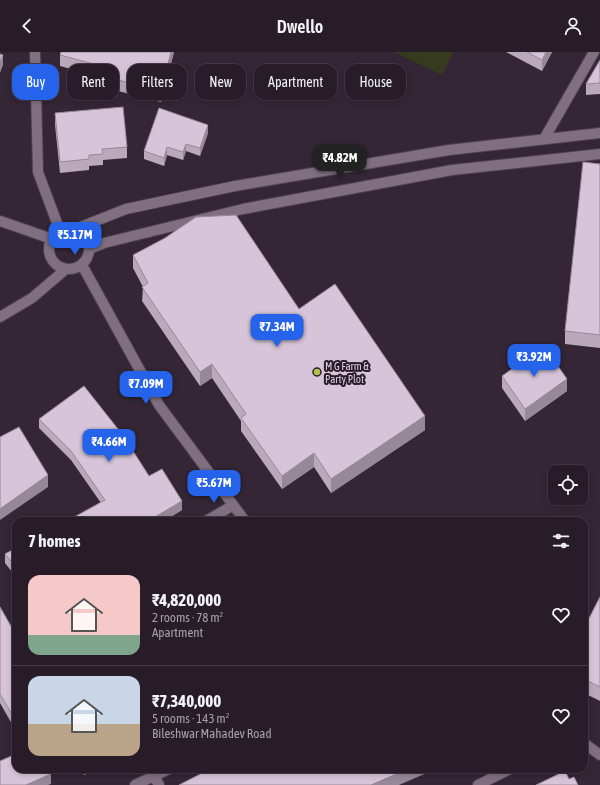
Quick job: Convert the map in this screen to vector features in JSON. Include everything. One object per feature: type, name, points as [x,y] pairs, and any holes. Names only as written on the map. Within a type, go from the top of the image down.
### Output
[{"type":"street","points":[[35,52],[38,172],[60,231]]},
{"type":"street","points":[[544,139],[594,52]]},
{"type":"street","points":[[73,230],[81,233],[87,240],[89,249],[88,257],[75,269],[66,269],[57,266],[50,258],[49,248],[52,239],[60,231],[73,230],[126,209],[235,186],[449,150],[600,133]]},
{"type":"street","points":[[89,249],[104,243],[242,208],[452,170],[600,154]]},
{"type":"street","points":[[0,221],[52,239]]},
{"type":"street","points":[[82,264],[159,405],[242,517]]},
{"type":"street","points":[[0,317],[32,298],[66,269]]},
{"type":"street","points":[[213,517],[232,506]]},
{"type":"street","points":[[588,746],[600,755]]},
{"type":"street","points":[[135,785],[156,780],[164,773]]},
{"type":"street","points":[[478,785],[502,773]]},
{"type":"green space","points":[[394,52],[453,52],[442,75]]},
{"type":"building","points":[[61,52],[171,52],[168,64],[127,64],[127,82],[119,80],[119,64],[94,64],[60,55]]},
{"type":"building","points":[[527,52],[546,52],[542,60]]},
{"type":"building","points":[[0,54],[3,55],[0,63]]},
{"type":"building","points":[[600,60],[600,83],[586,84]]},
{"type":"building","points":[[123,107],[127,147],[102,149],[103,154],[89,155],[89,159],[60,162],[55,113]]},
{"type":"building","points":[[159,108],[208,125],[200,148],[186,144],[183,152],[167,147],[164,158],[144,151]]},
{"type":"building","points":[[583,162],[600,164],[600,335],[565,331]]},
{"type":"building","name":"M G Farm & Party Plot","points":[[236,215],[299,309],[335,284],[425,416],[331,479],[314,453],[282,476],[241,418],[246,414],[212,364],[200,372],[142,287],[148,283],[133,255],[165,238],[196,217]]},
{"type":"building","points":[[544,346],[567,379],[525,409],[502,376]]},
{"type":"building","points":[[84,386],[119,429],[149,476],[162,469],[182,501],[155,517],[74,517],[105,500],[71,451],[39,419]]},
{"type":"building","points":[[19,427],[48,475],[0,509],[0,437]]},
{"type":"building","points":[[12,550],[12,562],[5,554]]},
{"type":"building","points":[[600,597],[600,687],[588,681],[588,620]]},
{"type":"building","points":[[0,607],[12,628],[12,714],[0,694]]},
{"type":"building","points":[[12,756],[12,773],[51,774],[26,785],[0,785],[0,761]]},
{"type":"building","points":[[202,773],[399,773],[371,785],[179,785]]},
{"type":"building","points":[[561,773],[566,773],[569,779],[574,777],[578,785],[536,785]]},
{"type":"place","name":"M G Farm & Party Plot","points":[[317,372]]}]
